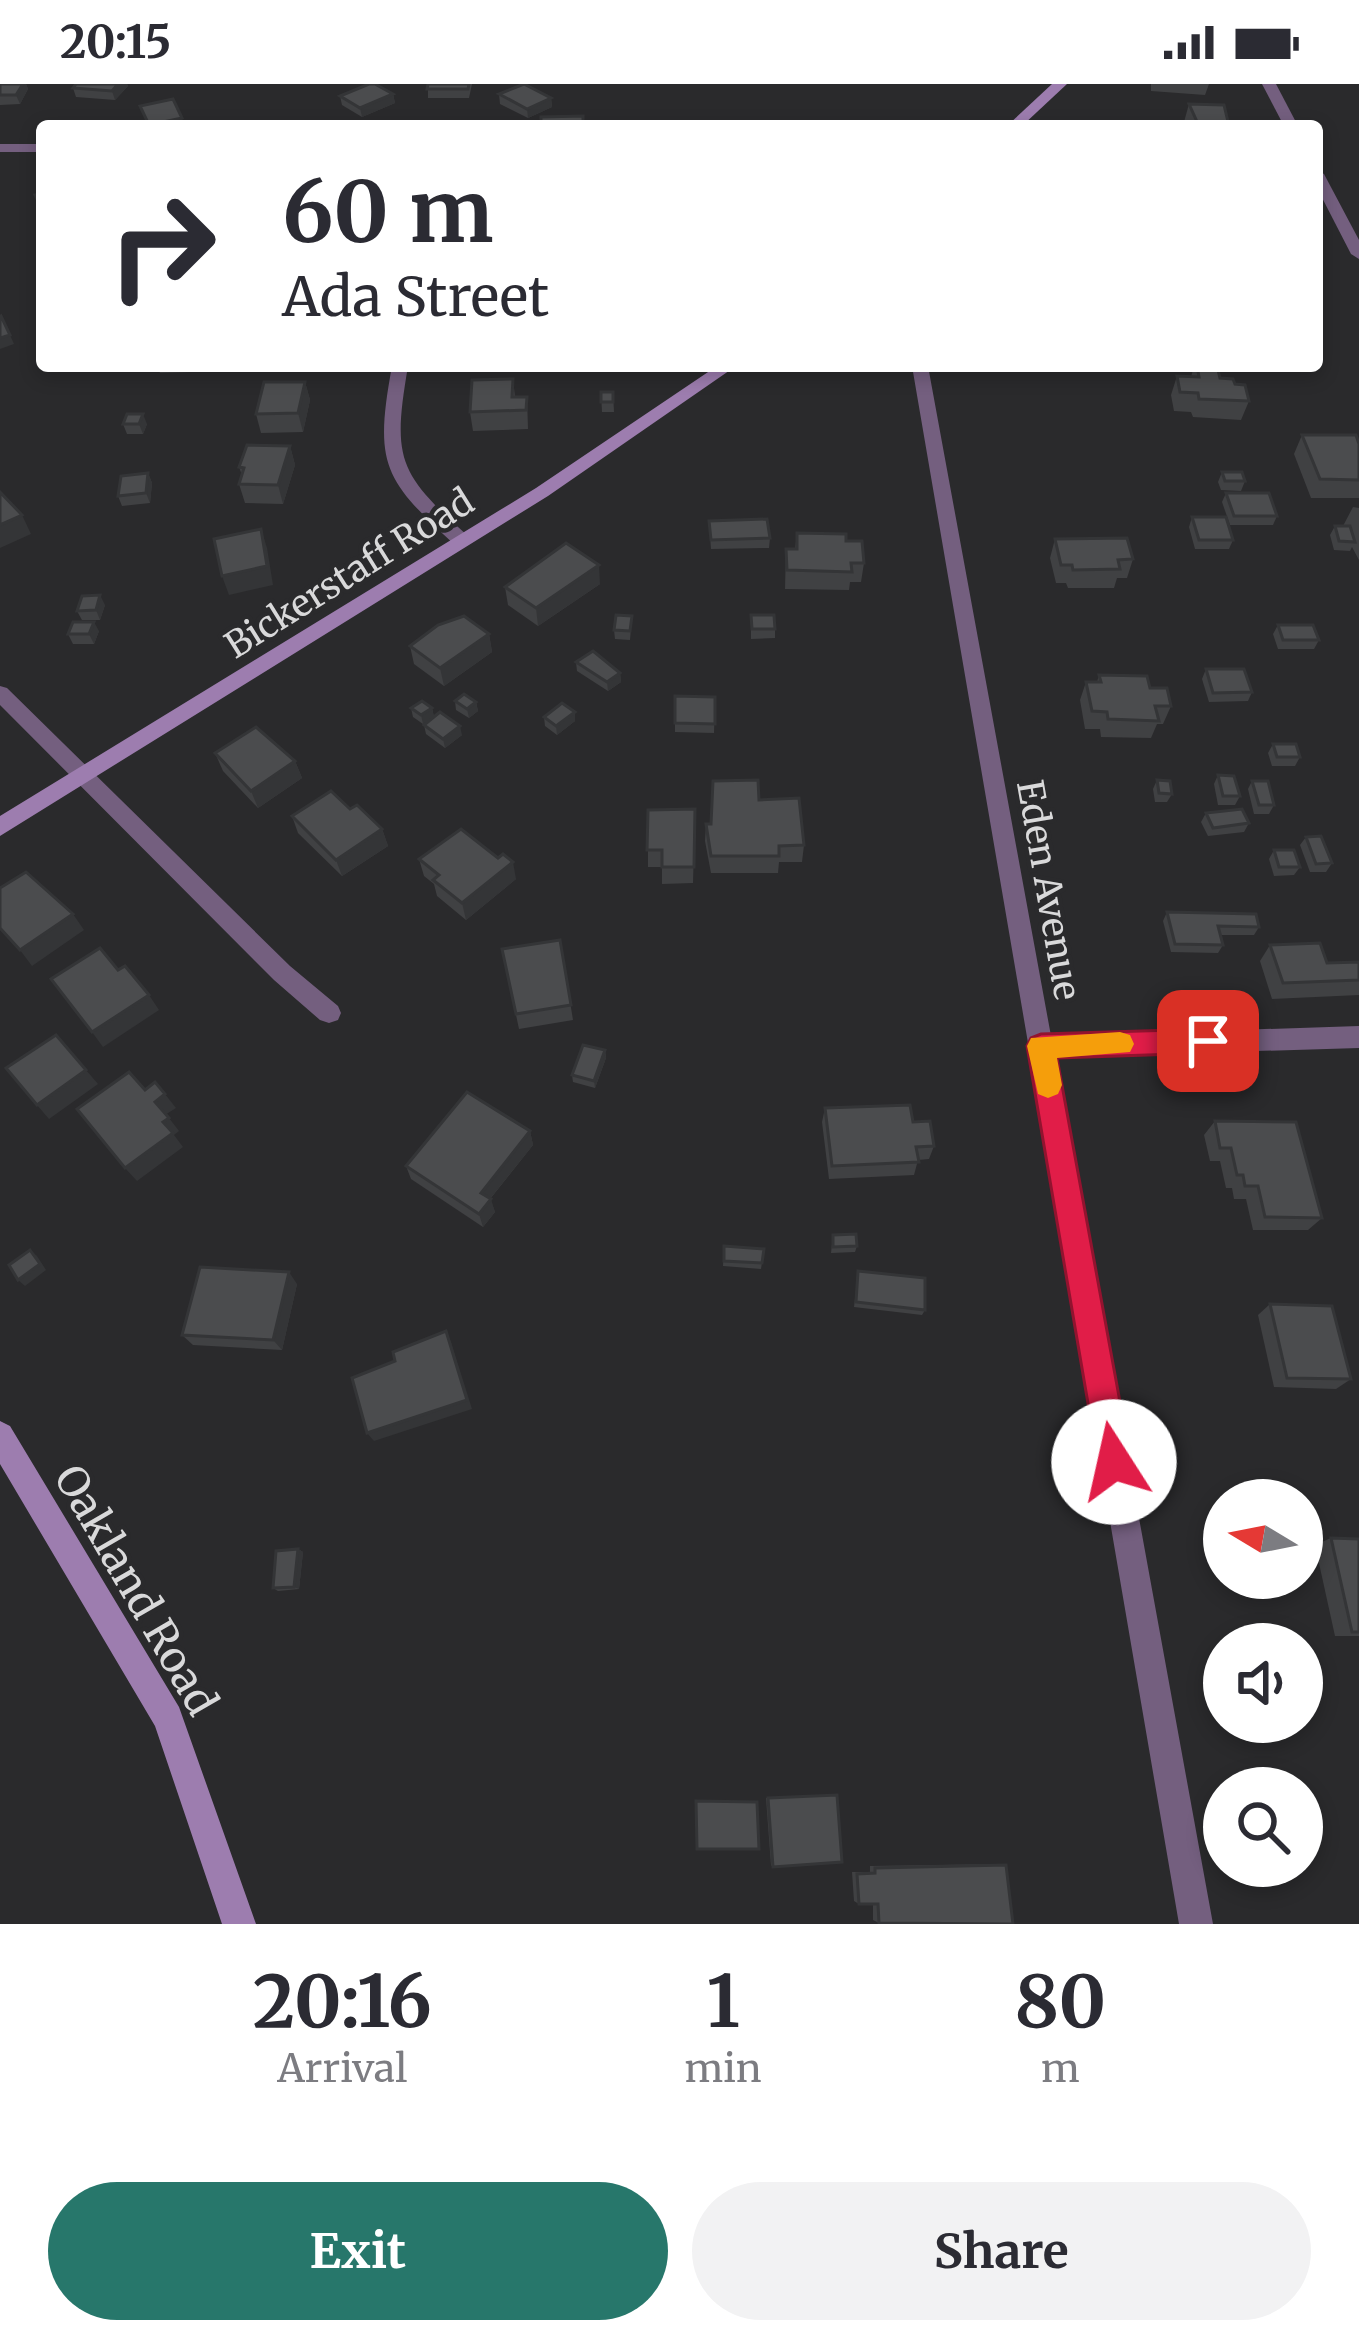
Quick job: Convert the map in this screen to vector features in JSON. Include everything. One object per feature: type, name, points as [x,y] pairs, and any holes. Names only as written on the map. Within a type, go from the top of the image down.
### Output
[{"type":"street","points":[[1021,120],[1060,84]]},
{"type":"street","points":[[1269,84],[1288,120]]},
{"type":"street","points":[[0,148],[36,148]]},
{"type":"street","points":[[1323,185],[1359,254]]},
{"type":"street","points":[[399,372],[387,435],[391,460],[409,494],[462,541]]},
{"type":"street","name":"Bickerstaff Road","points":[[0,827],[620,442],[719,372]]},
{"type":"street","name":"Eden Avenue","points":[[921,372],[1196,1924]]},
{"type":"street","points":[[0,693],[266,957],[329,1013]]},
{"type":"street","points":[[1041,1046],[1359,1037]]},
{"type":"street","name":"Oakland Road","points":[[0,1436],[168,1718],[239,1924]]},
{"type":"building","points":[[0,84],[23,84],[16,95],[0,95]]},
{"type":"building","points":[[76,84],[118,84],[112,91],[73,88]]},
{"type":"building","points":[[369,84],[393,94],[360,108],[340,96]]},
{"type":"building","points":[[428,84],[469,84],[468,89],[427,89]]},
{"type":"building","points":[[524,84],[551,98],[527,109],[499,94]]},
{"type":"building","points":[[173,99],[182,118],[147,120],[140,106]]},
{"type":"building","points":[[1189,104],[1224,105],[1228,120],[1196,120]]},
{"type":"building","points":[[583,116],[583,120],[541,120]]},
{"type":"building","points":[[0,317],[10,335],[0,338]]},
{"type":"building","points":[[1198,372],[1218,372],[1220,378],[1245,385],[1249,401],[1199,399],[1198,393],[1180,392],[1177,376],[1199,377]]},
{"type":"building","points":[[513,379],[512,397],[527,397],[526,410],[470,412],[472,380]]},
{"type":"building","points":[[264,382],[305,382],[298,413],[256,414]]},
{"type":"building","points":[[601,392],[613,392],[613,402],[601,402]]},
{"type":"building","points":[[127,414],[143,414],[139,424],[123,424]]},
{"type":"building","points":[[1302,435],[1356,435],[1359,480],[1320,479]]},
{"type":"building","points":[[247,445],[290,446],[278,485],[239,484]]},
{"type":"building","points":[[1222,472],[1242,472],[1245,481],[1225,481]]},
{"type":"building","points":[[148,473],[146,493],[118,496],[121,476]]},
{"type":"building","points":[[0,492],[22,515],[0,525]]},
{"type":"building","points":[[1226,493],[1269,493],[1277,516],[1234,516]]},
{"type":"building","points":[[1192,517],[1226,517],[1233,540],[1199,540]]},
{"type":"building","points":[[767,519],[770,538],[711,540],[709,521]]},
{"type":"building","points":[[1335,526],[1350,526],[1355,542],[1339,541]]},
{"type":"building","points":[[261,529],[267,566],[222,576],[214,539]]},
{"type":"building","points":[[797,533],[846,534],[846,541],[862,541],[864,563],[851,563],[852,572],[787,570],[786,549],[797,549]]},
{"type":"building","points":[[1127,538],[1133,559],[1118,560],[1120,569],[1073,570],[1072,565],[1061,565],[1055,539]]},
{"type":"building","points":[[566,543],[599,565],[536,608],[505,587]]},
{"type":"building","points":[[100,595],[96,610],[77,611],[82,596]]},
{"type":"building","points":[[616,615],[632,616],[630,631],[614,630]]},
{"type":"building","points":[[751,615],[774,615],[775,629],[752,629]]},
{"type":"building","points":[[464,616],[489,634],[440,668],[410,646],[438,625]]},
{"type":"building","points":[[73,622],[94,622],[89,634],[68,634]]},
{"type":"building","points":[[1278,625],[1313,625],[1319,640],[1283,640]]},
{"type":"building","points":[[593,651],[620,673],[607,682],[576,662]]},
{"type":"building","points":[[1206,669],[1244,669],[1252,692],[1213,693]]},
{"type":"building","points":[[1099,675],[1147,676],[1150,688],[1167,688],[1171,706],[1155,706],[1159,721],[1108,719],[1107,712],[1092,711],[1086,682],[1101,682]]},
{"type":"building","points":[[464,694],[476,702],[467,709],[455,701]]},
{"type":"building","points":[[675,696],[715,697],[715,724],[675,723]]},
{"type":"building","points":[[422,701],[432,708],[421,715],[411,708]]},
{"type":"building","points":[[562,703],[575,712],[556,726],[544,717]]},
{"type":"building","points":[[440,712],[460,726],[443,739],[424,725]]},
{"type":"building","points":[[256,727],[295,761],[251,791],[215,753]]},
{"type":"building","points":[[1273,744],[1296,744],[1300,757],[1277,757]]},
{"type":"building","points":[[1218,775],[1234,776],[1240,796],[1223,796]]},
{"type":"building","points":[[758,780],[759,800],[799,798],[804,845],[779,846],[779,856],[711,856],[706,824],[711,824],[713,781]]},
{"type":"building","points":[[1157,780],[1170,781],[1172,794],[1159,793]]},
{"type":"building","points":[[1252,781],[1268,781],[1274,805],[1259,805]]},
{"type":"building","points":[[331,791],[350,809],[357,805],[382,829],[336,860],[292,816]]},
{"type":"building","points":[[695,809],[694,867],[662,867],[662,850],[647,850],[648,810]]},
{"type":"building","points":[[1242,809],[1249,823],[1213,828],[1206,813]]},
{"type":"building","points":[[461,829],[498,858],[503,854],[513,862],[462,903],[433,880],[439,875],[419,859]]},
{"type":"building","points":[[1321,836],[1332,863],[1316,864],[1306,837]]},
{"type":"building","points":[[1274,850],[1294,850],[1300,867],[1279,867]]},
{"type":"building","points":[[26,872],[73,914],[20,950],[0,928],[0,888]]},
{"type":"building","points":[[1167,912],[1256,914],[1259,927],[1218,926],[1223,945],[1175,944]]},
{"type":"building","points":[[560,940],[571,1005],[516,1014],[502,949]]},
{"type":"building","points":[[1320,943],[1327,963],[1359,962],[1359,980],[1283,983],[1270,945]]},
{"type":"building","points":[[100,948],[118,970],[125,966],[149,995],[92,1032],[51,979]]},
{"type":"building","points":[[56,1035],[86,1070],[37,1105],[6,1068]]},
{"type":"building","points":[[583,1045],[605,1050],[594,1081],[572,1075]]},
{"type":"building","points":[[129,1072],[145,1090],[155,1082],[165,1094],[155,1102],[169,1118],[163,1122],[173,1133],[125,1168],[77,1109]]},
{"type":"building","points":[[467,1092],[530,1131],[481,1193],[491,1199],[479,1214],[406,1166]]},
{"type":"building","points":[[910,1105],[913,1122],[930,1121],[934,1146],[916,1147],[919,1162],[832,1166],[825,1108]]},
{"type":"building","points":[[1215,1121],[1296,1122],[1322,1218],[1265,1217],[1258,1186],[1245,1186],[1243,1175],[1237,1175],[1231,1148],[1220,1148]]},
{"type":"building","points":[[856,1234],[857,1246],[833,1247],[833,1235]]},
{"type":"building","points":[[724,1246],[764,1249],[762,1263],[724,1261]]},
{"type":"building","points":[[30,1250],[40,1264],[18,1280],[9,1265]]},
{"type":"building","points":[[200,1267],[289,1272],[273,1340],[182,1335]]},
{"type":"building","points":[[858,1271],[925,1278],[925,1310],[856,1302]]},
{"type":"building","points":[[1270,1304],[1332,1306],[1351,1379],[1287,1378]]},
{"type":"building","points":[[446,1331],[467,1400],[367,1433],[352,1378],[395,1361],[393,1352]]},
{"type":"building","points":[[1331,1538],[1359,1539],[1359,1632],[1352,1632]]},
{"type":"building","points":[[298,1549],[294,1587],[273,1588],[276,1551]]},
{"type":"building","points":[[837,1795],[842,1862],[773,1867],[768,1798]]},
{"type":"building","points":[[696,1801],[757,1802],[759,1849],[697,1849]]},
{"type":"building","points":[[1006,1865],[1013,1924],[879,1923],[878,1904],[859,1904],[857,1874],[875,1873],[875,1868]]},
{"type":"slow traffic","points":[[1048,1085],[1041,1046],[1120,1044]]},
{"type":"route","points":[[1114,1462],[1041,1046],[1208,1041]]}]
